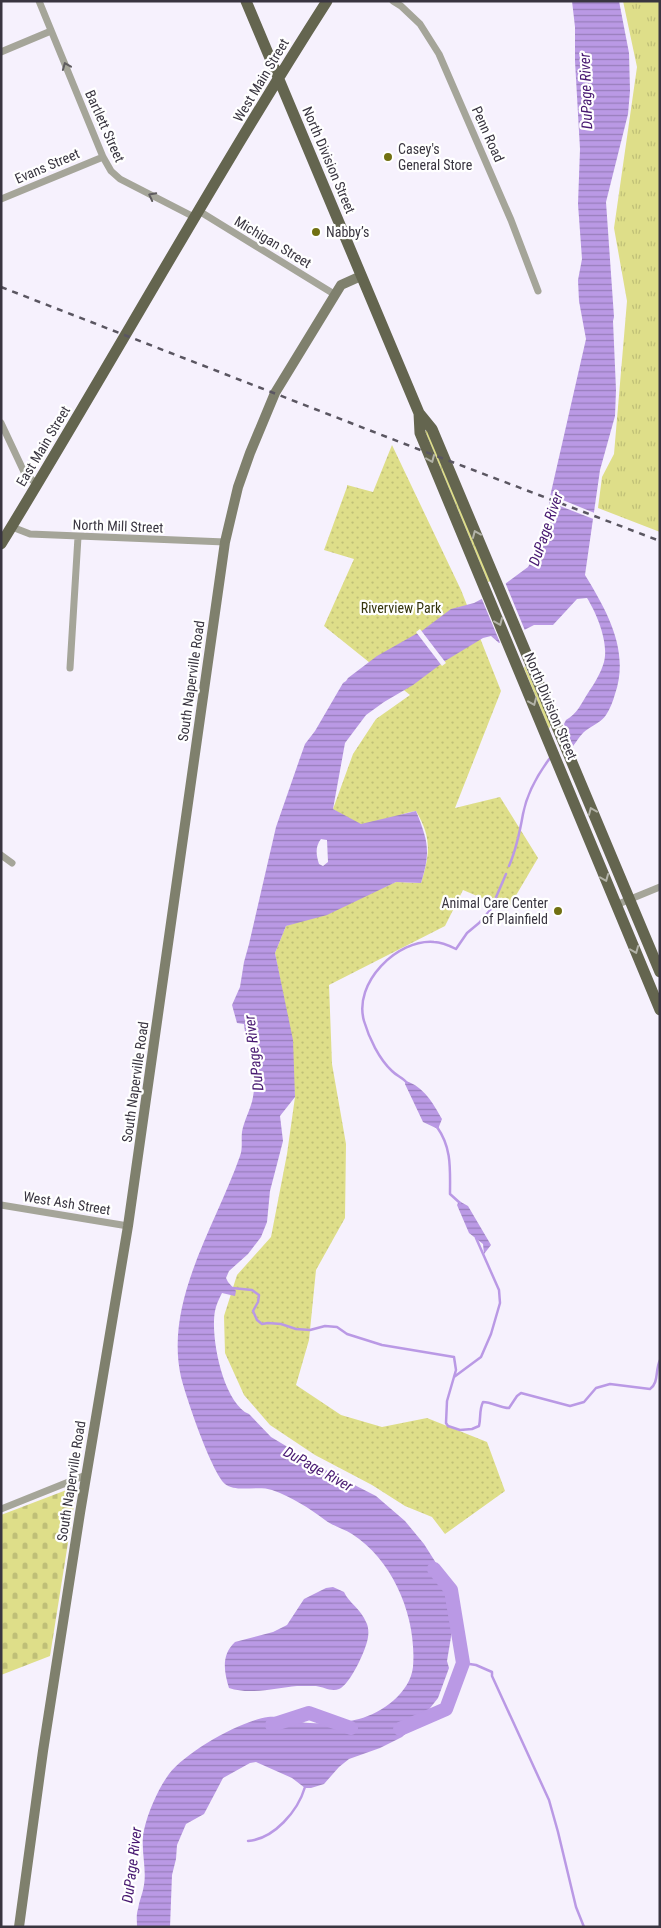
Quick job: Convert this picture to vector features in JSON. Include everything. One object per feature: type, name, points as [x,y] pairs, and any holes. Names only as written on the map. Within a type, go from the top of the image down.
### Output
[{"type":"main road","name":"North Division Street","points":[[246,1],[419,413],[432,428],[660,972]]},
{"type":"main road","name":"West Main Street","points":[[198,215],[220,175],[327,1]]},
{"type":"main road","name":"East Main Street","points":[[1,544],[198,215]]},
{"type":"main road","name":"South Naperville Road","points":[[19,1927],[45,1738],[86,1475],[128,1226],[224,542],[238,487],[263,418],[290,366],[340,285],[360,276]]},
{"type":"main road","name":"North Division Street","points":[[419,413],[420,433],[660,1010]]},
{"type":"street","name":"Bartlett Street","points":[[39,1],[103,157],[111,171],[120,179],[198,215]]},
{"type":"street","name":"Penn Road","points":[[393,1],[420,24],[439,54],[507,211],[538,291]]},
{"type":"street","points":[[1,52],[51,31]]},
{"type":"street","name":"Evans Street","points":[[1,199],[103,157]]},
{"type":"street","name":"Michigan Street","points":[[198,215],[334,294]]},
{"type":"street","points":[[1,423],[25,474],[37,484]]},
{"type":"street","name":"North Mill Street","points":[[12,527],[30,534],[224,542]]},
{"type":"street","points":[[70,668],[78,537]]},
{"type":"street","points":[[1,856],[12,863]]},
{"type":"street","points":[[616,905],[660,887]]},
{"type":"street","name":"West Ash Street","points":[[1,1205],[128,1226]]},
{"type":"street","points":[[1,1509],[86,1475]]},
{"type":"green space","points":[[623,1],[660,1],[660,532],[598,508],[602,477],[614,454],[627,301],[614,228],[637,67]]},
{"type":"green space","points":[[428,430],[491,581],[488,582],[425,431]]},
{"type":"green space","name":"Riverview Park","points":[[392,445],[461,590],[501,691],[455,808],[500,797],[538,858],[508,909],[463,890],[445,926],[329,985],[332,1064],[346,1144],[345,1218],[316,1270],[309,1340],[296,1385],[341,1415],[382,1427],[427,1418],[487,1442],[505,1491],[445,1534],[432,1517],[405,1506],[372,1485],[315,1455],[270,1425],[244,1395],[225,1353],[224,1316],[237,1275],[271,1237],[287,1154],[295,1097],[289,1025],[275,953],[286,926],[396,882],[421,883],[428,855],[425,830],[416,811],[374,824],[361,824],[354,822],[333,809],[353,754],[376,719],[410,695],[324,626],[354,559],[324,550],[347,485],[373,492]]},
{"type":"green space","points":[[525,666],[551,724],[549,729],[524,668]]},
{"type":"green space","points":[[77,1486],[50,1656],[1,1675],[1,1515]]},
{"type":"water","points":[[572,1],[619,1],[629,53],[630,91],[628,114],[606,202],[614,317],[615,416],[600,470],[585,575],[608,617],[618,647],[620,662],[619,678],[615,694],[610,708],[604,717],[584,732],[573,746],[564,724],[573,715],[595,682],[603,666],[605,654],[601,629],[591,605],[587,598],[577,599],[553,625],[534,625],[499,643],[491,636],[483,638],[445,661],[413,685],[366,715],[345,743],[333,809],[361,824],[416,811],[427,846],[424,872],[421,883],[396,882],[327,915],[286,926],[275,953],[293,1040],[295,1097],[280,1116],[283,1141],[270,1191],[267,1222],[261,1237],[248,1254],[229,1271],[226,1278],[236,1291],[235,1296],[222,1293],[215,1309],[214,1322],[220,1368],[232,1397],[240,1407],[271,1437],[331,1473],[376,1496],[405,1521],[424,1544],[443,1574],[451,1605],[452,1631],[447,1661],[449,1668],[438,1698],[423,1717],[402,1737],[380,1748],[349,1759],[324,1784],[305,1788],[292,1778],[256,1762],[250,1763],[223,1778],[204,1814],[186,1824],[177,1845],[172,1875],[170,1927],[137,1927],[137,1914],[145,1878],[144,1830],[157,1794],[177,1765],[200,1747],[214,1739],[243,1724],[256,1720],[273,1717],[305,1723],[328,1723],[368,1716],[394,1700],[407,1685],[411,1676],[413,1648],[407,1611],[391,1575],[367,1545],[352,1534],[328,1522],[286,1496],[272,1490],[260,1488],[241,1489],[230,1487],[219,1476],[200,1433],[181,1377],[178,1349],[180,1320],[195,1264],[241,1153],[242,1132],[254,1088],[257,1030],[245,1032],[244,1024],[237,1023],[232,1005],[240,987],[244,962],[276,827],[305,744],[348,678],[377,656],[423,630],[451,609],[474,603],[493,593],[528,567],[549,531],[549,501],[586,339],[579,301],[578,280],[582,259],[578,204],[580,149],[575,27]],"holes":[[[321,839],[327,840],[328,862],[323,866],[319,864],[317,848]]]},
{"type":"water","points":[[406,1081],[423,1091],[431,1102],[442,1119],[438,1129],[423,1122],[405,1084]]},
{"type":"water","points":[[459,1201],[468,1206],[491,1245],[484,1254],[483,1244],[469,1233],[457,1205]]},
{"type":"water","points":[[333,1587],[344,1592],[364,1617],[368,1629],[367,1642],[361,1657],[353,1674],[343,1686],[333,1690],[316,1686],[297,1686],[254,1691],[229,1688],[225,1664],[227,1652],[235,1642],[273,1632],[287,1625],[304,1599],[326,1588]]},
{"type":"pier","points":[[548,494],[597,514],[596,520],[547,501]]},
{"type":"pier","points":[[505,582],[526,633],[501,645],[481,597]]},
{"type":"pier","points":[[420,629],[446,663],[442,666],[416,632]]},
{"type":"waterway","points":[[509,866],[516,847],[530,791],[550,758]]},
{"type":"waterway","points":[[407,1083],[392,1071],[375,1048],[364,1021],[362,1007],[365,992],[381,966],[406,948],[420,943],[434,942],[456,949],[467,933],[491,909],[506,874]]},
{"type":"waterway","points":[[437,1127],[448,1151],[450,1194],[460,1203]]},
{"type":"waterway","points":[[454,1377],[481,1357],[491,1334],[500,1303],[499,1290],[476,1238]]},
{"type":"waterway","points":[[232,1288],[252,1290],[259,1295],[258,1302],[253,1311],[257,1320],[262,1324],[281,1324],[296,1329],[310,1330],[325,1326],[337,1327],[347,1334],[382,1345],[454,1357],[456,1370],[447,1401],[446,1423],[448,1426],[460,1430],[479,1426],[483,1402],[509,1408],[521,1393],[570,1406],[584,1402],[596,1388],[610,1384],[650,1389],[655,1383],[660,1360]]},
{"type":"waterway","name":"DuPage River","points":[[400,1729],[446,1709],[463,1663],[451,1590],[434,1569]]},
{"type":"waterway","points":[[463,1663],[476,1665],[492,1672],[492,1676],[549,1800],[576,1907],[584,1927]]},
{"type":"waterway","name":"DuPage River","points":[[272,1725],[309,1713],[351,1728]]},
{"type":"waterway","points":[[248,1841],[267,1835],[284,1822],[297,1805],[305,1787]]},
{"type":"railway","points":[[1,287],[660,541]]},
{"type":"place","name":"Casey's General Store","points":[[388,157]]},
{"type":"place","name":"Nabby’s","points":[[316,232]]},
{"type":"place","name":"Animal Care Center of Plainfield","points":[[558,911]]}]
